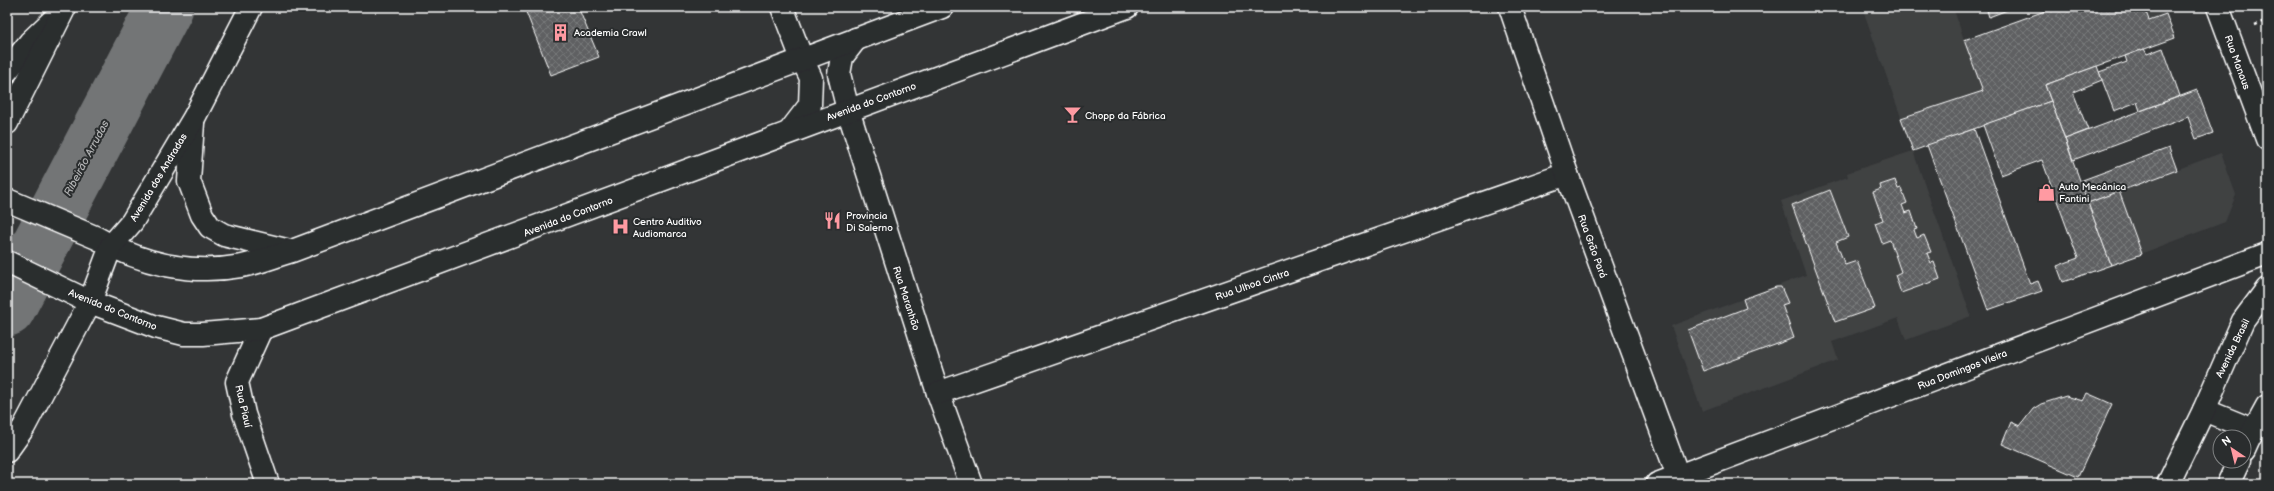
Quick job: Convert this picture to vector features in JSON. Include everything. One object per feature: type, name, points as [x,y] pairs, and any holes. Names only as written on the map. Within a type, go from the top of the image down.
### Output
[{"type":"main road","name":"Avenida dos Andradas","points":[[7,451],[24,427],[83,299],[104,242],[132,222],[194,118],[252,7]]},
{"type":"main road","points":[[782,7],[811,78],[810,106],[790,131]]},
{"type":"main road","points":[[7,200],[161,265],[203,270],[242,266],[292,251],[942,7]]},
{"type":"main road","name":"Avenida do Contorno","points":[[7,262],[83,299],[145,324],[184,334],[222,334],[261,329],[576,213],[790,131],[1127,7]]},
{"type":"main road","name":"Rua Grão Pará","points":[[1510,7],[1567,174],[1680,480]]},
{"type":"main road","name":"Rua Manaus","points":[[2218,7],[2267,139]]},
{"type":"main road","points":[[7,71],[30,42],[64,8]]},
{"type":"main road","points":[[7,123],[64,8]]},
{"type":"main road","name":"Rua Maranhão","points":[[856,39],[842,57],[839,74],[848,110],[938,393],[971,484]]},
{"type":"main road","points":[[194,118],[189,181],[202,215],[210,227],[224,235],[292,251]]},
{"type":"main road","name":"Rua Ulhoa Cintra","points":[[938,393],[1567,174]]},
{"type":"main road","name":"Rua Domingos Vieira","points":[[1657,484],[1680,480],[2267,254]]},
{"type":"main road","name":"Avenida Brasil","points":[[2168,484],[2204,410],[2243,321],[2267,289]]},
{"type":"main road","name":"Rua Piauí","points":[[261,329],[237,382],[244,414],[268,484]]},
{"type":"main road","points":[[2252,434],[2267,406]]},
{"type":"main road","points":[[2204,410],[2251,429]]},
{"type":"main road","points":[[2228,484],[2235,469]]},
{"type":"shaded area","points":[[1862,7],[1953,7],[1964,40],[2056,7],[2164,7],[2175,38],[2097,66],[1913,151]]},
{"type":"shaded area","points":[[1913,151],[1971,316],[1906,340],[1898,318],[1832,342],[1838,360],[1702,411],[1671,326],[1806,275],[1781,201],[1848,177],[1847,173]]},
{"type":"shaded area","points":[[2221,153],[2236,195],[2225,222],[2111,265],[2088,203]]},
{"type":"building","name":"Academia Crawl","points":[[524,7],[578,7],[599,57],[551,75]]},
{"type":"building","points":[[1986,7],[2015,7],[1989,17]]},
{"type":"building","points":[[2056,7],[2144,7],[2149,20],[2166,14],[2175,38],[2045,85],[2051,101],[1913,151],[1901,118],[1983,91],[1964,40]]},
{"type":"building","points":[[2163,48],[2180,96],[2140,111],[2137,102],[2114,111],[2099,72],[2127,62],[2125,56],[2144,49],[2147,54]]},
{"type":"building","points":[[2097,66],[2102,80],[2073,92],[2088,130],[2065,139],[2045,85]]},
{"type":"building","points":[[2197,90],[2213,133],[2196,139],[2188,117],[2073,160],[2065,139]]},
{"type":"building","points":[[2051,101],[2111,265],[2063,282],[2057,266],[2078,258],[2042,160],[2001,175],[1983,125]]},
{"type":"building","points":[[1974,129],[2030,284],[2038,281],[2042,291],[1988,310],[1927,145]]},
{"type":"building","points":[[2169,148],[2177,170],[2088,203],[2080,181]]},
{"type":"building","points":[[1895,180],[1898,189],[1901,188],[1907,203],[1902,205],[1905,213],[1911,211],[1917,229],[1914,230],[1917,238],[1924,235],[1931,252],[1927,253],[1931,263],[1934,262],[1940,279],[1901,293],[1895,275],[1901,272],[1890,240],[1882,243],[1875,223],[1883,220],[1873,192],[1881,189],[1880,185]]},
{"type":"building","points":[[1830,190],[1848,237],[1836,242],[1845,265],[1857,261],[1875,308],[1835,322],[1792,205]]},
{"type":"building","points":[[2119,191],[2142,254],[2111,265],[2088,203]]},
{"type":"building","points":[[1776,287],[1781,287],[1788,303],[1782,305],[1794,338],[1703,371],[1688,330],[1746,308],[1743,299]]},
{"type":"building","points":[[2087,393],[2112,404],[2078,477],[2002,444],[2011,422],[2020,426],[2033,409],[2041,404],[2066,396],[2083,401]]},
{"type":"waterway","name":"Ribeirão Arrudas","points":[[7,308],[165,7]]},
{"type":"place","name":"Academia Crawl","points":[[561,32]]},
{"type":"place","name":"Chopp da Fábrica","points":[[1072,115]]},
{"type":"place","name":"Auto Mecânica Fantini","points":[[2046,192]]},
{"type":"place","name":"Provincia Di Salerno","points":[[833,221]]},
{"type":"place","name":"Centro Auditivo Audiomarca","points":[[620,227]]}]
